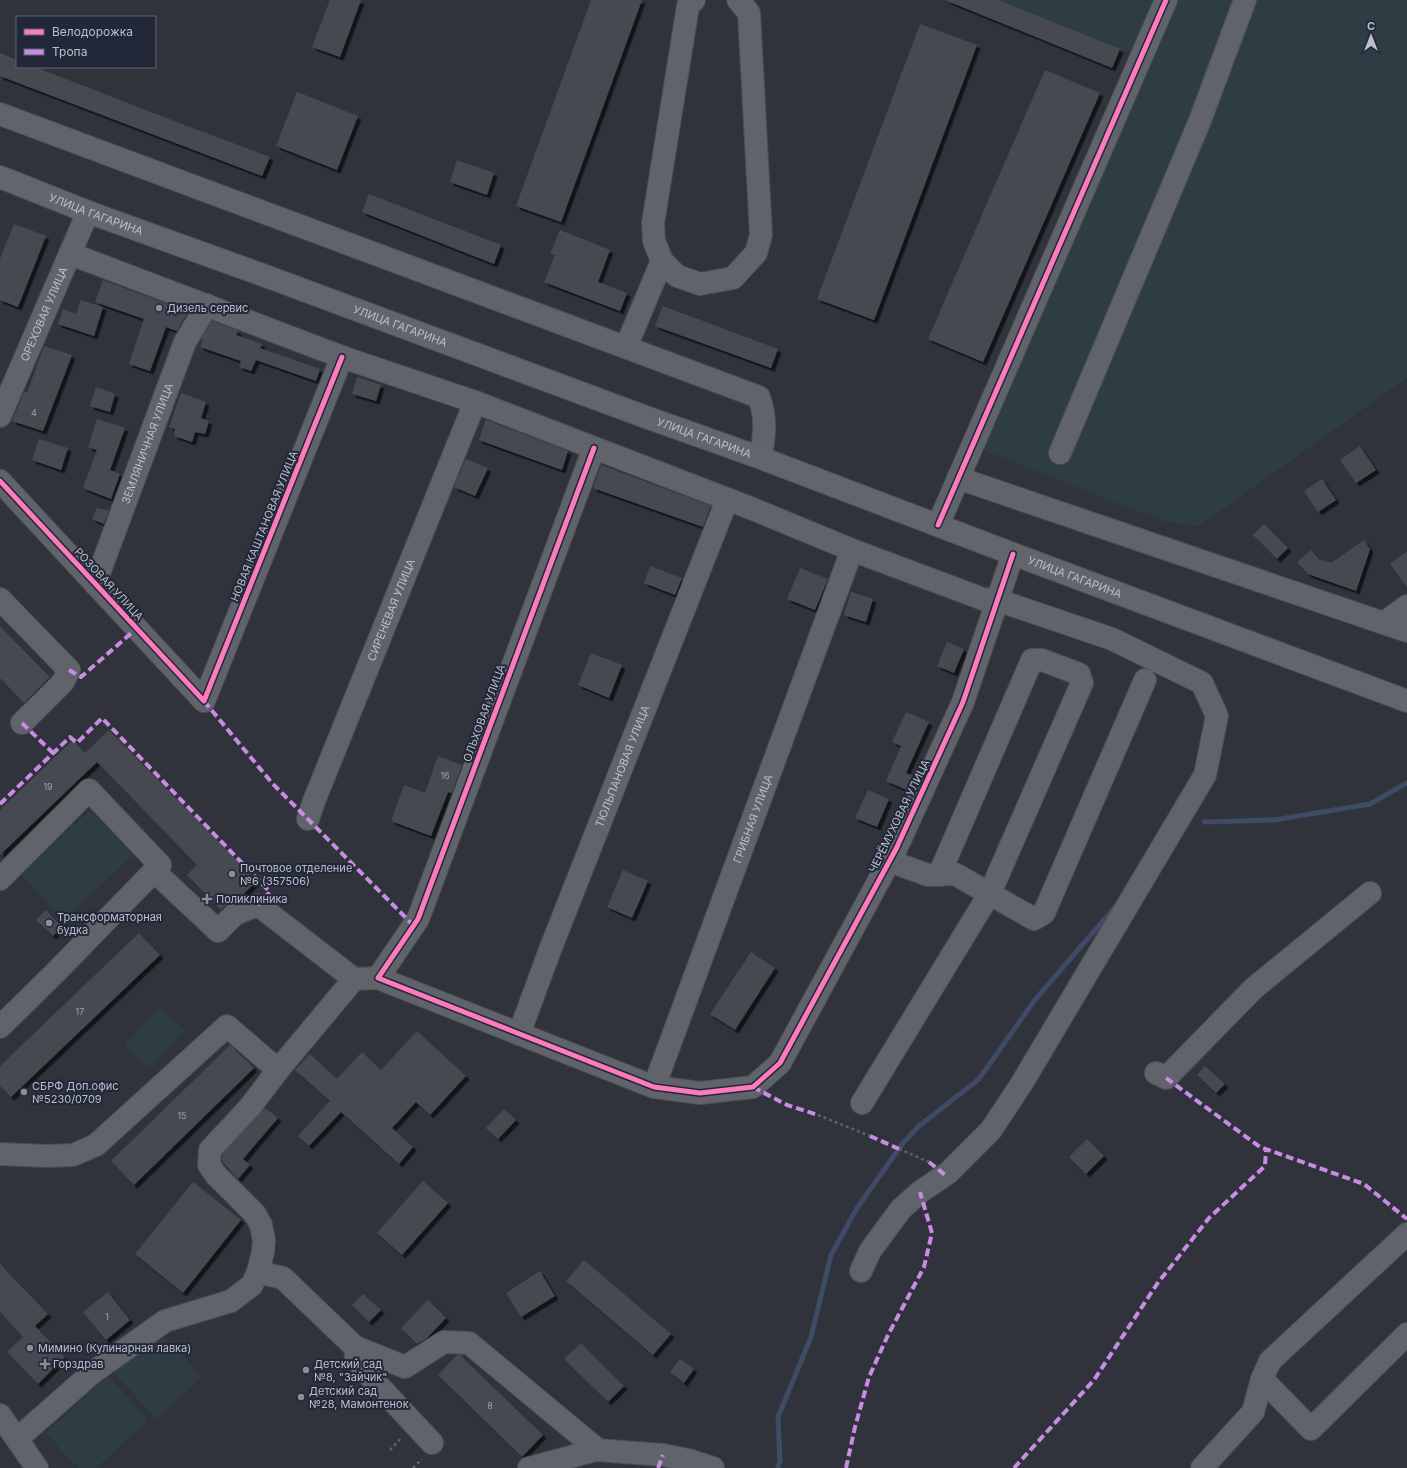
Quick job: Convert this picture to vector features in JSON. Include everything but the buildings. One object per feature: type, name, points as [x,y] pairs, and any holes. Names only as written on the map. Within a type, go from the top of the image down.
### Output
[{"type":"main road","name":"УЛИЦА ГАГАРИНА","points":[[0,177],[88,212],[761,458],[1407,701]]},
{"type":"street","points":[[694,0],[688,6],[653,223],[654,241],[662,261],[677,276],[700,284],[733,278],[756,253],[762,235],[749,14],[738,0]]},
{"type":"street","points":[[938,525],[1166,0]]},
{"type":"street","points":[[1060,453],[1199,123],[1245,0]]},
{"type":"street","points":[[0,114],[758,397],[763,410],[764,425],[761,458]]},
{"type":"street","name":"ОРЕХОВАЯ УЛИЦА","points":[[0,416],[88,212]]},
{"type":"street","points":[[71,254],[342,357],[475,402],[728,500],[852,550],[983,599],[997,600],[1112,639],[1202,683],[1217,716],[1205,775],[1197,789],[1022,1083],[991,1130],[948,1173],[920,1192],[901,1209],[870,1251],[862,1271]]},
{"type":"street","points":[[626,347],[662,261]]},
{"type":"street","name":"ЗЕМЛЯНИЧНАЯ УЛИЦА","points":[[95,584],[185,342],[207,305]]},
{"type":"street","name":"НОВАЯ КАШТАНОВАЯ УЛИЦА","points":[[204,701],[342,357]]},
{"type":"street","name":"СИРЕНЕВАЯ УЛИЦА","points":[[308,819],[475,402]]},
{"type":"street","name":"ОЛЬХОВАЯ УЛИЦА","points":[[378,978],[418,919],[594,448]]},
{"type":"street","points":[[958,478],[1407,632]]},
{"type":"street","name":"РОЗОВАЯ УЛИЦА","points":[[0,480],[204,701]]},
{"type":"street","name":"ТЮЛЬПАНОВАЯ УЛИЦА","points":[[519,1034],[550,950],[728,500]]},
{"type":"street","name":"ГРИБНАЯ УЛИЦА","points":[[654,1087],[852,550]]},
{"type":"street","name":"ЧЕРЁМУХОВАЯ УЛИЦА","points":[[654,1087],[700,1093],[753,1087],[780,1063],[896,849],[963,702],[1013,554]]},
{"type":"street","points":[[0,599],[69,670],[63,682],[22,723]]},
{"type":"street","points":[[1384,623],[1407,606]]},
{"type":"street","points":[[862,1103],[990,893],[1082,683],[1079,674],[1042,660],[1032,660],[939,875]]},
{"type":"street","points":[[889,861],[928,875],[955,874],[1034,918],[1044,913],[1145,680]]},
{"type":"street","points":[[0,879],[89,790],[160,865]]},
{"type":"street","points":[[160,865],[154,871],[218,931],[235,914],[258,905],[354,979],[378,978],[654,1087]]},
{"type":"street","points":[[0,1027],[160,865]]},
{"type":"street","points":[[1156,1073],[1166,1078],[1254,988],[1370,893]]},
{"type":"street","points":[[17,1439],[92,1373],[166,1321],[231,1301],[252,1285],[258,1272],[263,1252],[264,1240],[261,1225],[255,1214],[216,1175],[209,1165],[210,1150],[250,1107],[278,1070],[354,979]]},
{"type":"street","points":[[0,1154],[46,1156],[74,1155],[96,1145],[227,1026],[278,1070]]},
{"type":"street","points":[[1202,1468],[1253,1412],[1262,1379],[1270,1361],[1407,1234]]},
{"type":"street","points":[[258,1272],[284,1278],[355,1347],[405,1367],[444,1342],[469,1343],[598,1450]]},
{"type":"street","points":[[1262,1379],[1311,1429],[1407,1334]]},
{"type":"street","points":[[355,1347],[356,1357],[364,1370],[432,1443]]},
{"type":"street","points":[[0,1415],[38,1468]]},
{"type":"street","points":[[529,1468],[598,1450],[663,1455],[688,1460],[713,1468]]},
{"type":"path","points":[[818,1116],[870,1136]]},
{"type":"path","points":[[899,1149],[929,1162]]},
{"type":"shaded area","points":[[998,0],[1407,0],[1407,378],[1199,526],[1165,522],[981,449],[1152,58],[1120,49]]},
{"type":"shaded area","points":[[90,810],[133,855],[64,920],[21,875]]},
{"type":"shaded area","points":[[160,1008],[185,1030],[149,1068],[124,1045]]},
{"type":"shaded area","points":[[159,1331],[202,1377],[157,1419],[114,1373]]},
{"type":"shaded area","points":[[108,1376],[148,1420],[96,1468],[78,1468],[46,1433]]},
{"type":"waterway","points":[[1204,822],[1274,820],[1370,804],[1407,783]]},
{"type":"waterway","points":[[778,1468],[780,1461],[778,1417],[811,1337],[831,1255],[857,1208],[903,1143],[919,1126],[979,1079],[1034,1001],[1115,907]]},
{"type":"marked path","points":[[69,670],[81,677],[136,629]]},
{"type":"marked path","points":[[204,701],[272,783],[413,925]]},
{"type":"marked path","points":[[0,804],[70,737],[77,743],[102,718],[270,892],[258,905]]},
{"type":"marked path","points":[[22,723],[53,753]]},
{"type":"marked path","points":[[1166,1078],[1260,1147],[1364,1184],[1407,1219]]},
{"type":"marked path","points":[[753,1087],[787,1105],[818,1115]]},
{"type":"marked path","points":[[870,1136],[899,1149]]},
{"type":"marked path","points":[[1014,1468],[1094,1380],[1157,1284],[1209,1218],[1265,1166],[1266,1149]]},
{"type":"marked path","points":[[929,1162],[945,1175]]},
{"type":"marked path","points":[[846,1468],[855,1427],[869,1377],[888,1335],[924,1267],[932,1233],[920,1192]]},
{"type":"marked path","points":[[658,1468],[663,1455]]},
{"type":"cycle path","points":[[938,525],[1166,0]]},
{"type":"cycle path","points":[[0,481],[204,701],[342,357]]},
{"type":"cycle path","points":[[594,448],[418,919],[378,978],[654,1087],[700,1093],[753,1087],[780,1063],[896,849],[963,702],[1013,554]]},
{"type":"place","name":"Дизель сервис","points":[[159,308]]},
{"type":"place","name":"Почтовое отделение №6 (357506)","points":[[232,874]]},
{"type":"place","name":"Поликлиника","points":[[207,899]]},
{"type":"place","name":"Трансформаторная будка","points":[[49,923]]},
{"type":"place","name":"СБРФ Доп.офис №5230/0709","points":[[24,1092]]},
{"type":"place","name":"Мимино (Кулинарная лавка)","points":[[30,1348]]},
{"type":"place","name":"Горздрав","points":[[45,1364]]},
{"type":"place","name":"Детский сад №8, \"Зайчик\"","points":[[306,1370]]},
{"type":"place","name":"Детский сад №28, Мамонтенок","points":[[301,1397]]}]
